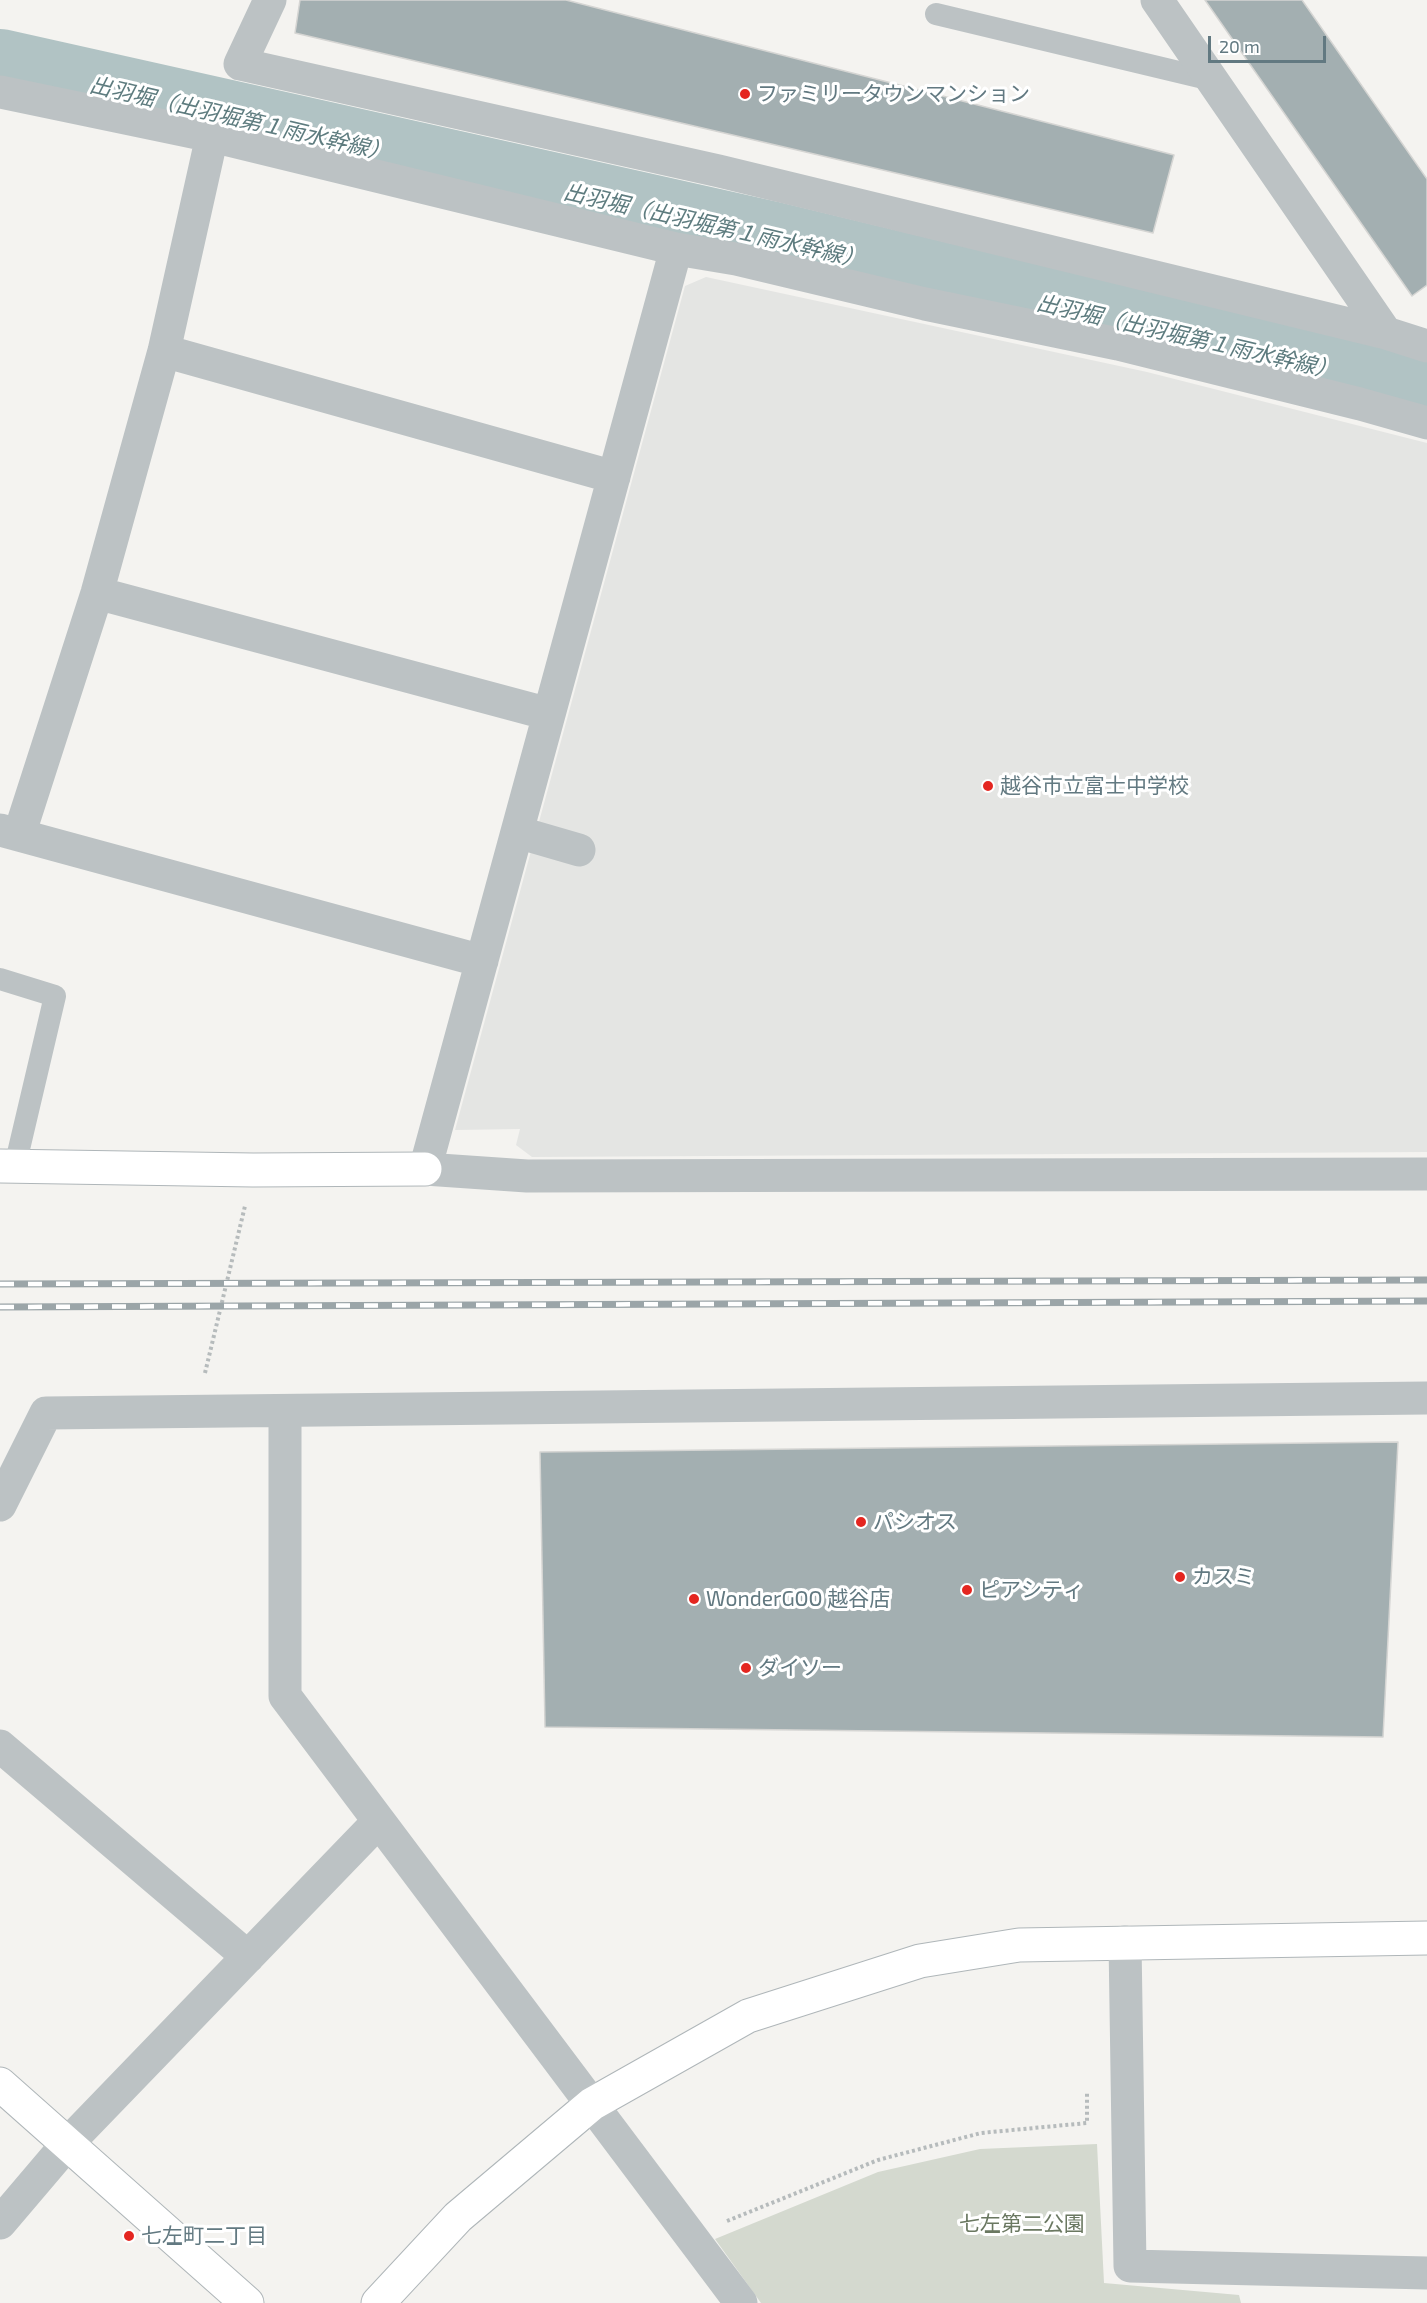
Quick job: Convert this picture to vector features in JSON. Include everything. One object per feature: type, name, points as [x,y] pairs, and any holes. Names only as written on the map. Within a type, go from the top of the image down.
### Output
[{"type":"street","points":[[270,0],[240,64],[730,174],[1386,333],[1427,346]]},
{"type":"street","points":[[1157,0],[1386,333]]},
{"type":"street","points":[[0,92],[212,136],[676,249],[736,259],[925,304],[1118,344],[1427,423]]},
{"type":"street","points":[[212,136],[165,351],[97,593],[10,833],[482,961]]},
{"type":"street","points":[[425,1169],[676,249]]},
{"type":"street","points":[[165,351],[614,477]]},
{"type":"street","points":[[97,593],[549,714]]},
{"type":"street","points":[[517,832],[579,850]]},
{"type":"street","points":[[7,1166],[253,1170],[425,1169],[527,1176],[1427,1174]]},
{"type":"street","points":[[0,1505],[46,1413],[1427,1398]]},
{"type":"street","points":[[285,1411],[285,1696],[741,2303]]},
{"type":"street","points":[[0,1746],[248,1957]]},
{"type":"street","points":[[0,2223],[68,2143],[379,1821]]},
{"type":"street","points":[[378,2303],[458,2217],[592,2104],[748,2016],[920,1961],[1019,1945],[1427,1938]]},
{"type":"street","points":[[1125,1942],[1131,2266],[1427,2273]]},
{"type":"street","points":[[0,2084],[247,2303]]},
{"type":"lane","points":[[936,14],[1212,80]]},
{"type":"lane","points":[[0,979],[55,996],[7,1166]]},
{"type":"path","points":[[196,1411],[253,1170]]},
{"type":"path","points":[[723,2222],[878,2160],[981,2133],[1087,2123],[1087,2087]]},
{"type":"shaded area","name":"越谷市立富士中学校","points":[[706,277],[1147,372],[1427,443],[1427,1152],[532,1157],[516,1145],[520,1129],[455,1130],[685,286]]},
{"type":"green space","name":"七左第二公園","points":[[1097,2144],[1104,2283],[1239,2295],[1241,2303],[761,2303],[715,2239],[878,2172],[980,2149]]},
{"type":"building","name":"ファミリータウンマンション","points":[[300,0],[566,0],[1174,155],[1153,233],[295,33]]},
{"type":"building","points":[[1205,0],[1302,0],[1427,179],[1427,285],[1412,296]]},
{"type":"building","name":"ピアシティ","points":[[1398,1442],[1383,1737],[545,1727],[540,1452]]},
{"type":"waterway","name":"出羽堀（出羽堀第１雨水幹線）","points":[[0,65],[774,238],[1427,395]]},
{"type":"railway","points":[[0,1284],[1427,1280]]},
{"type":"railway","points":[[0,1307],[1427,1301]]},
{"type":"place","name":"ファミリータウンマンション","points":[[745,94]]},
{"type":"place","name":"越谷市立富士中学校","points":[[988,786]]},
{"type":"place","name":"パシオス","points":[[861,1522]]},
{"type":"place","name":"カスミ","points":[[1180,1577]]},
{"type":"place","name":"ピアシティ","points":[[967,1590]]},
{"type":"place","name":"WonderGOO 越谷店","points":[[694,1599]]},
{"type":"place","name":"ダイソー","points":[[746,1668]]},
{"type":"place","name":"七左町二丁目","points":[[129,2236]]}]
